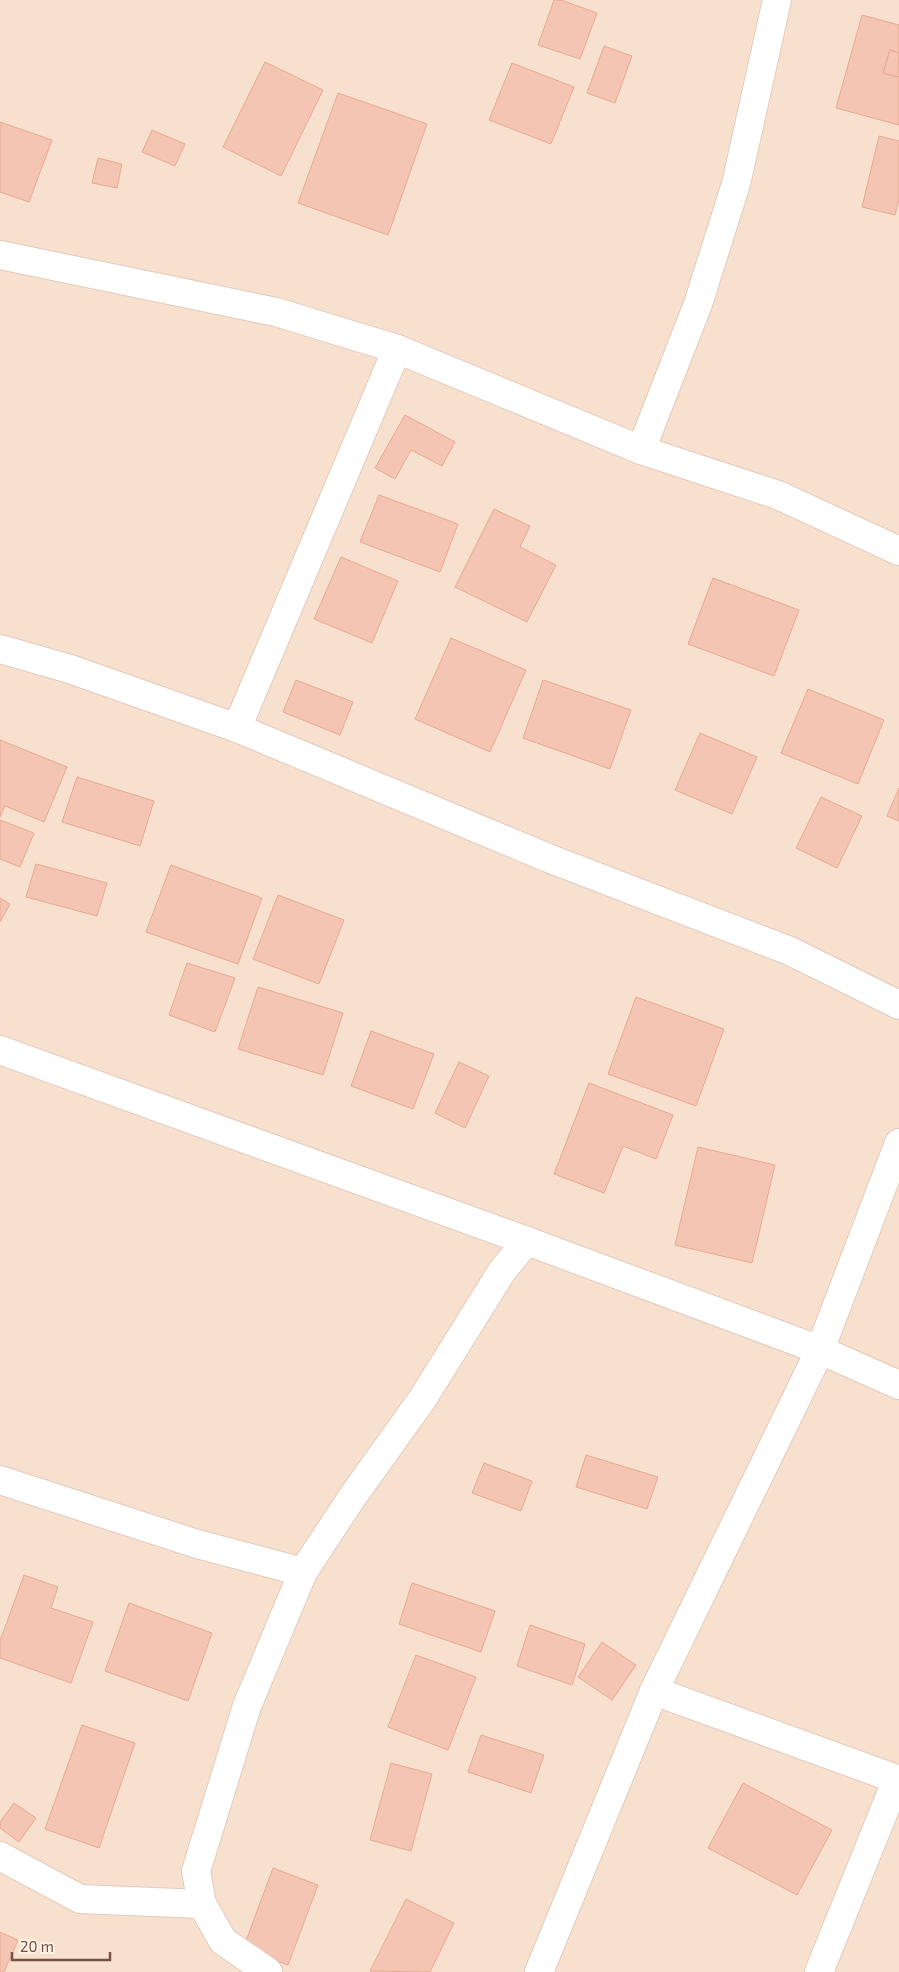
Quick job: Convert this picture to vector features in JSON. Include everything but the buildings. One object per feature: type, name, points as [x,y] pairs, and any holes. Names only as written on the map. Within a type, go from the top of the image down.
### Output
[{"type":"street","points":[[641,450],[698,304],[736,184],[776,0]]},
{"type":"street","points":[[0,255],[276,312],[397,349],[641,450],[778,495],[899,552]]},
{"type":"street","points":[[237,728],[397,349]]},
{"type":"street","points":[[0,649],[70,669],[237,728],[548,858],[790,951],[899,1005]]},
{"type":"street","points":[[0,1050],[527,1241],[820,1350],[899,1385]]},
{"type":"street","points":[[539,1972],[654,1691],[820,1350],[899,1143]]},
{"type":"street","points":[[268,1972],[223,1941],[202,1904],[196,1871],[247,1706],[303,1572],[353,1496],[423,1398],[502,1271],[527,1241]]},
{"type":"street","points":[[0,1480],[197,1544],[303,1572]]},
{"type":"street","points":[[654,1691],[898,1779],[819,1972]]},
{"type":"street","points":[[0,1856],[80,1899],[202,1904]]},
{"type":"shaded area","points":[[0,0],[899,0],[899,1972],[0,1972]]}]
